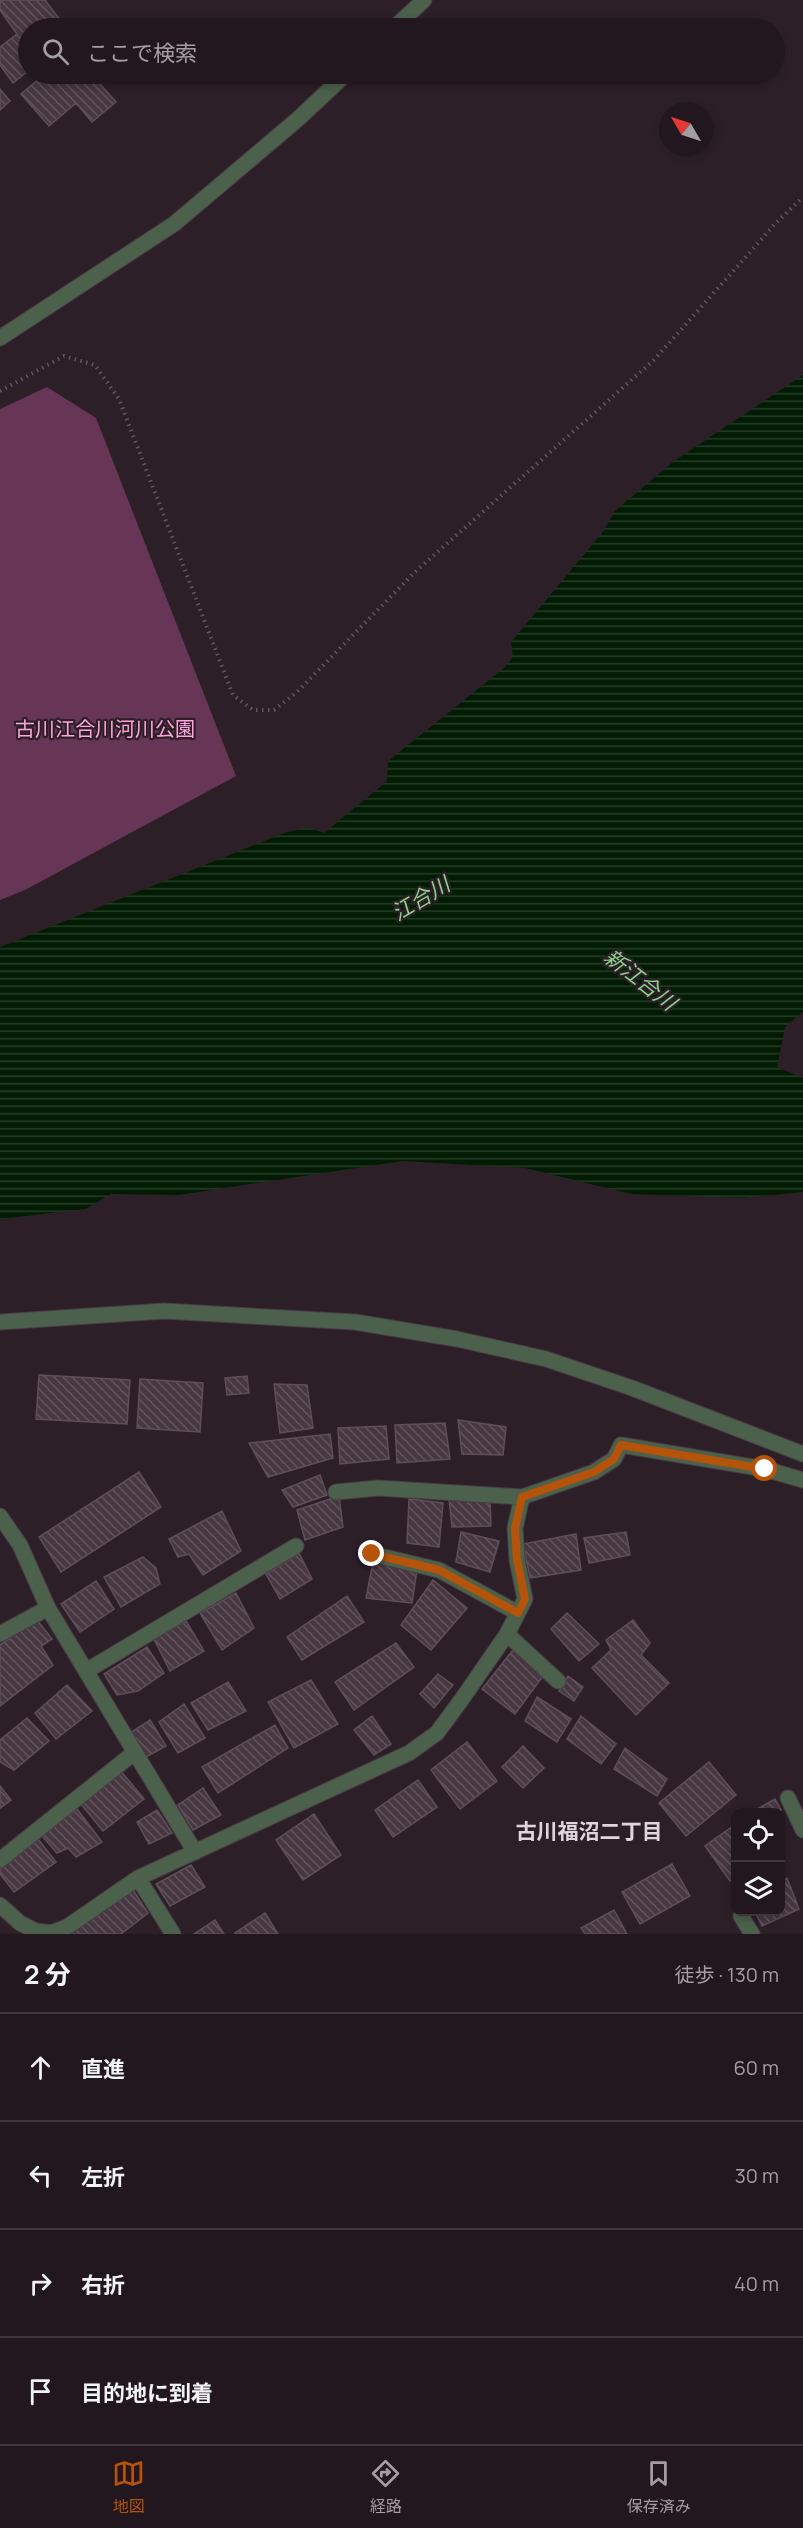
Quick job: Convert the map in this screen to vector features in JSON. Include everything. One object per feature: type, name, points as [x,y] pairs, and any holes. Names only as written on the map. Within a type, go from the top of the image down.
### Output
[{"type":"street","points":[[405,18],[424,0]]},
{"type":"street","points":[[0,338],[174,224],[298,119],[335,84]]},
{"type":"street","points":[[0,1322],[164,1311],[355,1322],[457,1338],[546,1359],[632,1388],[803,1454]]},
{"type":"street","points":[[336,1492],[378,1488],[522,1497],[594,1472],[614,1459],[621,1445],[765,1469],[803,1480]]},
{"type":"street","points":[[0,1905],[20,1923],[36,1932],[51,1933],[67,1927],[138,1878],[410,1753],[437,1733],[507,1634],[525,1599],[517,1560],[515,1528],[522,1497]]},
{"type":"street","points":[[0,1516],[21,1545],[48,1608],[195,1852]]},
{"type":"street","points":[[86,1671],[296,1546]]},
{"type":"street","points":[[372,1554],[439,1570],[518,1613]]},
{"type":"street","points":[[0,1634],[48,1608]]},
{"type":"street","points":[[507,1634],[558,1681]]},
{"type":"street","points":[[0,1860],[135,1752]]},
{"type":"street","points":[[788,1798],[803,1830]]},
{"type":"street","points":[[138,1878],[173,1934]]},
{"type":"street","points":[[741,1916],[752,1934]]},
{"type":"path","points":[[0,391],[64,356],[95,365],[119,399],[233,695],[253,710],[274,710],[297,692],[415,572],[654,360],[775,224],[803,198]]},
{"type":"green space","name":"古川江合川河川公園","points":[[47,387],[96,418],[236,776],[25,890],[0,900],[0,409]]},
{"type":"water","points":[[803,375],[803,1012],[785,1027],[777,1067],[803,1078],[803,1192],[741,1198],[631,1194],[525,1168],[403,1161],[179,1195],[111,1194],[86,1209],[0,1219],[0,947],[284,833],[307,827],[324,833],[387,781],[388,761],[503,669],[513,657],[511,642],[602,533],[615,511],[674,461]]},
{"type":"building","points":[[0,0],[45,0],[58,18],[18,18],[18,79],[13,83],[0,65],[0,47],[17,34],[0,10]]},
{"type":"building","points":[[33,84],[100,84],[116,102],[92,122],[76,103],[49,126],[21,94]]},
{"type":"building","points":[[0,89],[10,101],[0,110]]},
{"type":"building","points":[[39,1375],[130,1380],[127,1424],[36,1419]]},
{"type":"building","points":[[247,1376],[249,1393],[227,1395],[225,1378]]},
{"type":"building","points":[[140,1379],[203,1383],[200,1432],[137,1428]]},
{"type":"building","points":[[274,1384],[307,1385],[313,1428],[280,1433]]},
{"type":"building","points":[[458,1420],[506,1427],[503,1455],[462,1454]]},
{"type":"building","points":[[445,1423],[450,1459],[397,1463],[395,1425]]},
{"type":"building","points":[[386,1426],[389,1459],[340,1464],[338,1428]]},
{"type":"building","points":[[330,1434],[333,1458],[268,1477],[249,1443]]},
{"type":"building","points":[[139,1472],[161,1507],[61,1572],[39,1537]]},
{"type":"building","points":[[320,1475],[327,1495],[293,1507],[282,1490]]},
{"type":"building","points":[[339,1496],[343,1527],[305,1540],[297,1510]]},
{"type":"building","points":[[449,1498],[490,1500],[491,1526],[452,1527]]},
{"type":"building","points":[[409,1499],[443,1503],[439,1547],[407,1543]]},
{"type":"building","points":[[222,1511],[241,1551],[203,1575],[189,1554],[178,1557],[169,1539]]},
{"type":"building","points":[[461,1532],[499,1541],[490,1572],[456,1562]]},
{"type":"building","points":[[626,1532],[630,1555],[589,1563],[584,1538]]},
{"type":"building","points":[[576,1534],[581,1570],[530,1578],[523,1544]]},
{"type":"building","points":[[299,1553],[312,1579],[280,1599],[266,1574]]},
{"type":"building","points":[[143,1557],[156,1568],[160,1584],[121,1607],[104,1577]]},
{"type":"building","points":[[373,1562],[417,1570],[412,1603],[366,1598]]},
{"type":"building","points":[[433,1580],[467,1608],[431,1650],[401,1625]]},
{"type":"building","points":[[96,1581],[114,1609],[80,1632],[61,1604]]},
{"type":"building","points":[[236,1593],[254,1628],[222,1650],[200,1613]]},
{"type":"building","points":[[347,1596],[364,1622],[302,1660],[287,1637]]},
{"type":"building","points":[[567,1613],[599,1644],[579,1661],[551,1629]]},
{"type":"building","points":[[37,1620],[52,1639],[41,1646],[53,1665],[0,1706],[0,1645]]},
{"type":"building","points":[[633,1620],[650,1643],[641,1655],[669,1683],[636,1715],[592,1668],[611,1650],[606,1640]]},
{"type":"building","points":[[186,1621],[204,1651],[170,1671],[154,1639]]},
{"type":"building","points":[[396,1643],[414,1667],[354,1710],[335,1682]]},
{"type":"building","points":[[147,1647],[164,1673],[138,1691],[117,1695],[104,1674]]},
{"type":"building","points":[[513,1650],[543,1676],[515,1714],[482,1689]]},
{"type":"building","points":[[438,1674],[453,1685],[434,1708],[420,1694]]},
{"type":"building","points":[[568,1676],[583,1687],[574,1701],[559,1691]]},
{"type":"building","points":[[311,1680],[338,1724],[294,1748],[268,1702]]},
{"type":"building","points":[[228,1682],[246,1711],[208,1730],[191,1703]]},
{"type":"building","points":[[67,1685],[92,1711],[56,1739],[35,1713]]},
{"type":"building","points":[[537,1697],[571,1719],[557,1742],[525,1721]]},
{"type":"building","points":[[184,1704],[205,1738],[178,1753],[159,1722]]},
{"type":"building","points":[[372,1716],[391,1744],[374,1755],[354,1730]]},
{"type":"building","points":[[581,1716],[616,1744],[601,1764],[567,1739]]},
{"type":"building","points":[[27,1718],[49,1741],[14,1770],[0,1762],[0,1740]]},
{"type":"building","points":[[150,1720],[166,1746],[146,1757],[130,1733]]},
{"type":"building","points":[[275,1725],[288,1748],[218,1793],[202,1767]]},
{"type":"building","points":[[467,1742],[497,1781],[460,1809],[431,1770]]},
{"type":"building","points":[[523,1746],[544,1768],[523,1788],[502,1767]]},
{"type":"building","points":[[625,1748],[667,1779],[657,1796],[614,1769]]},
{"type":"building","points":[[709,1762],[736,1795],[686,1836],[659,1803]]},
{"type":"building","points":[[120,1770],[144,1799],[103,1831],[81,1804]]},
{"type":"building","points":[[418,1780],[437,1807],[393,1837],[375,1810]]},
{"type":"building","points":[[0,1786],[11,1800],[0,1808]]},
{"type":"building","points":[[203,1788],[221,1815],[193,1830],[178,1805]]},
{"type":"building","points":[[775,1799],[780,1808],[759,1808]]},
{"type":"building","points":[[77,1809],[102,1842],[76,1857],[68,1848],[57,1853],[42,1836]]},
{"type":"building","points":[[157,1810],[172,1833],[149,1844],[137,1822]]},
{"type":"building","points":[[314,1814],[341,1855],[303,1880],[276,1840]]},
{"type":"building","points":[[731,1828],[731,1880],[730,1881],[705,1846]]},
{"type":"building","points":[[38,1839],[56,1862],[14,1892],[0,1874],[0,1869]]},
{"type":"building","points":[[672,1864],[690,1896],[640,1924],[622,1892]]},
{"type":"building","points":[[191,1865],[205,1887],[170,1906],[156,1884]]},
{"type":"building","points":[[787,1878],[799,1909],[785,1915],[785,1879]]},
{"type":"building","points":[[133,1890],[148,1913],[121,1934],[68,1934]]},
{"type":"building","points":[[614,1910],[627,1934],[585,1934],[581,1928]]},
{"type":"building","points":[[265,1913],[278,1934],[235,1934],[235,1933]]},
{"type":"building","points":[[757,1916],[784,1916],[762,1926]]},
{"type":"building","points":[[215,1920],[224,1934],[194,1934]]},
{"type":"district","name":"古川福沼二丁目","points":[[589,1832]]},
{"type":"route","points":[[372,1554],[439,1570],[518,1613],[525,1599],[517,1560],[515,1528],[522,1497],[594,1472],[614,1459],[621,1445],[765,1469]]},
{"type":"water label","name":"江合川","points":[[421,899]]},
{"type":"water label","name":"新江合川","points":[[640,980]]}]
